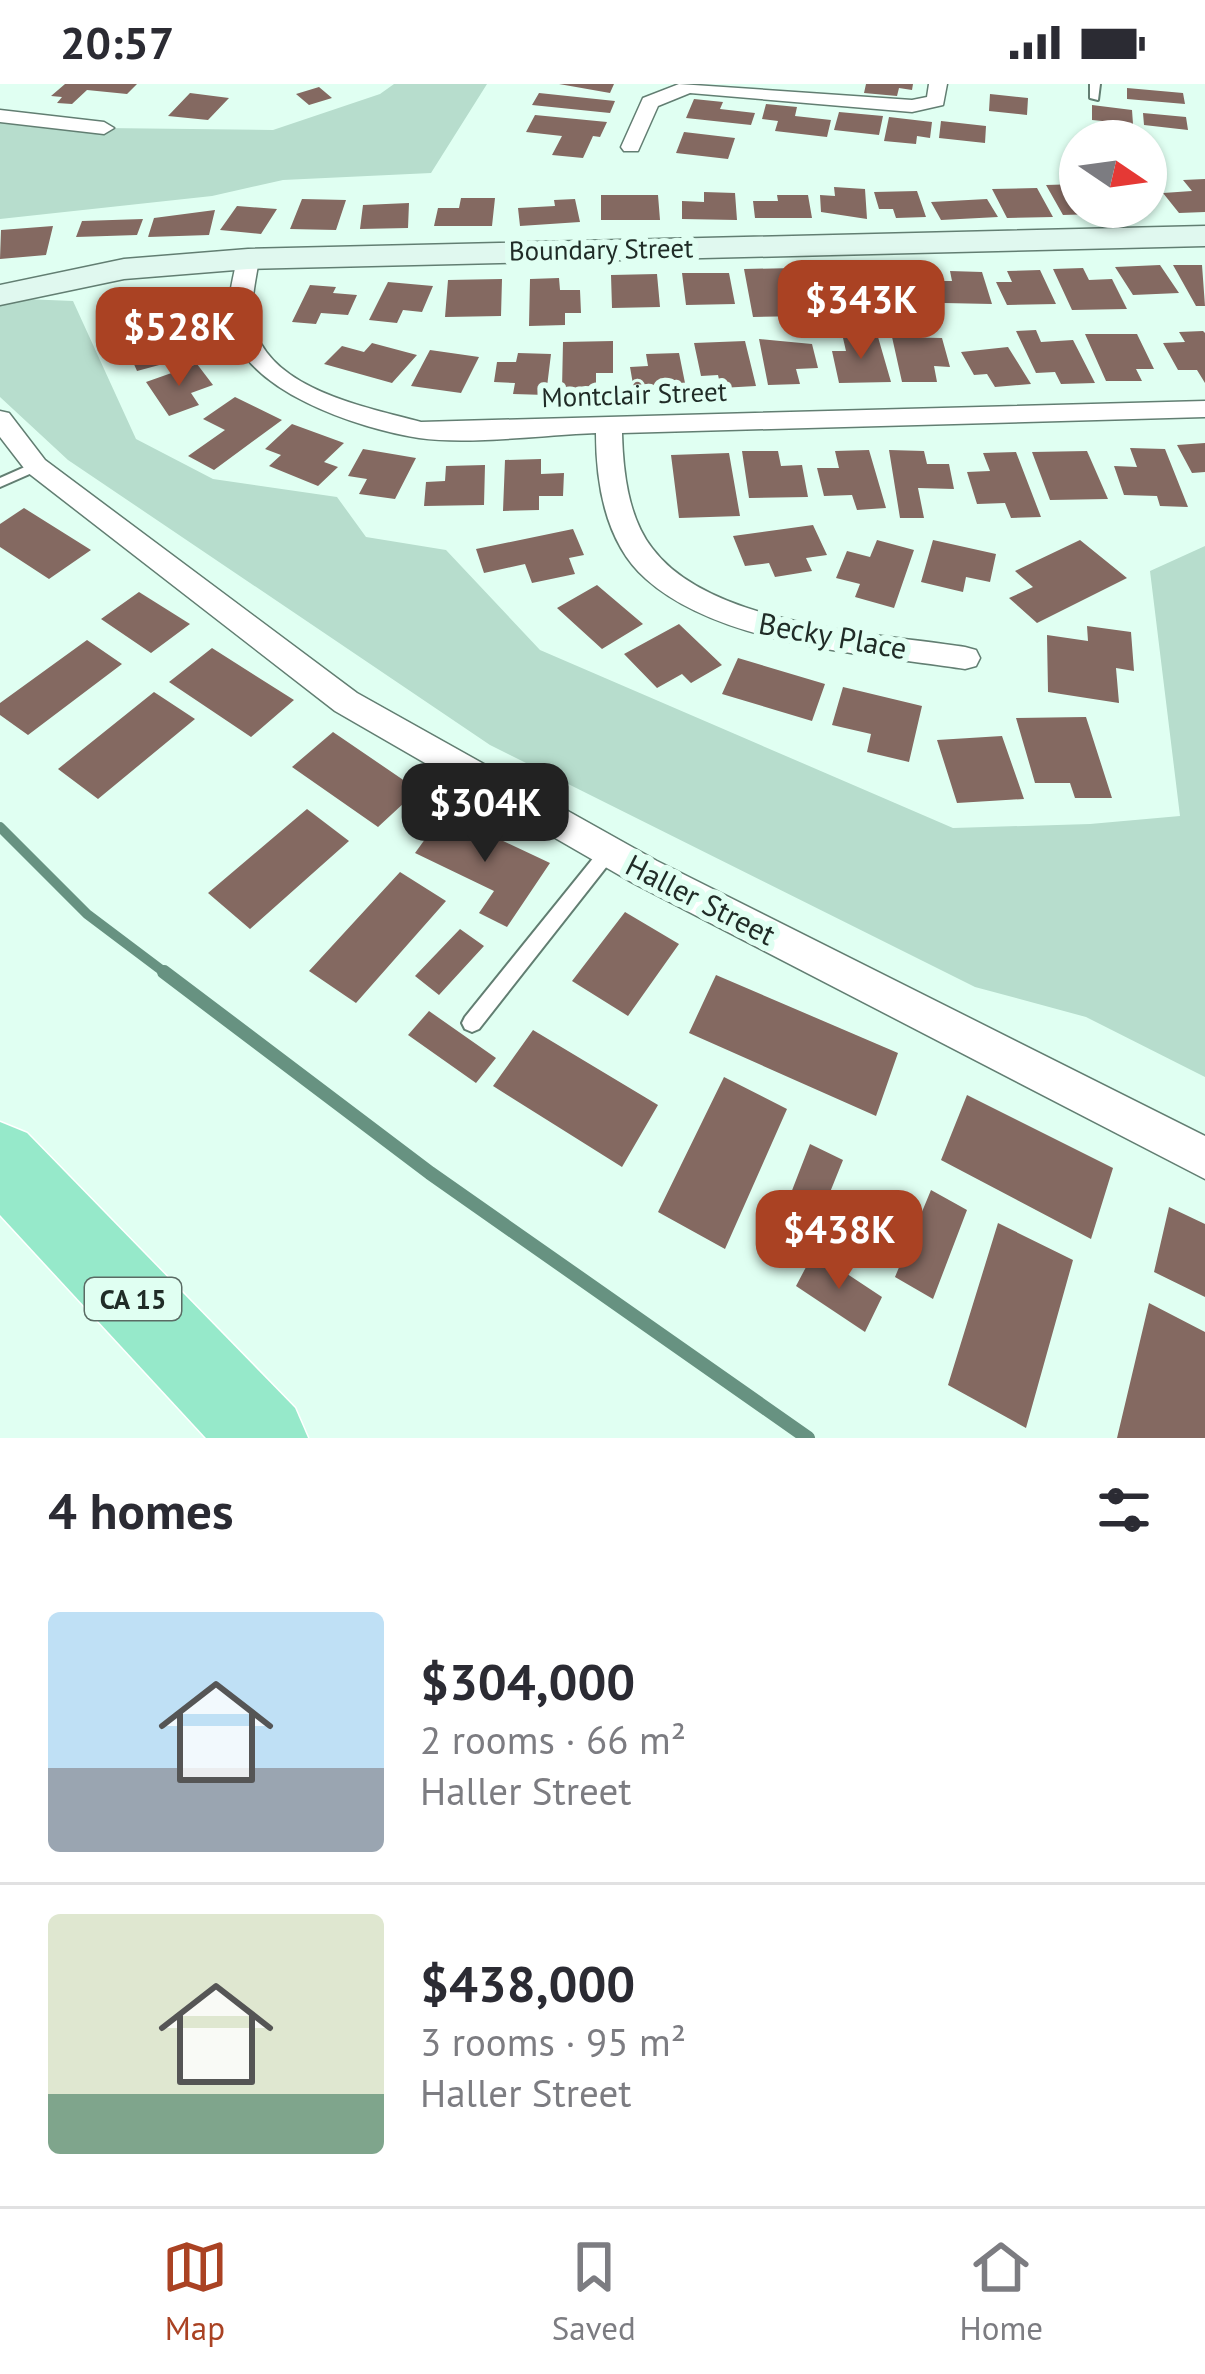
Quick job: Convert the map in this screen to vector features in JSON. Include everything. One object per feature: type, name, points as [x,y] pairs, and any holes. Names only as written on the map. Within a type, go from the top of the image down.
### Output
[{"type":"highway","name":"CA 15","points":[[0,1160],[266,1438]]},
{"type":"street","points":[[632,147],[650,102],[688,87],[912,106],[937,92]]},
{"type":"street","points":[[0,116],[104,128]]},
{"type":"street","name":"Boundary Street","points":[[0,295],[124,269],[248,259],[1205,236]]},
{"type":"street","name":"Montclair Street","points":[[248,259],[242,325],[253,351],[285,380],[340,408],[421,430],[1205,409]]},
{"type":"street","name":"Haller Street","points":[[0,419],[35,466],[346,703],[609,851],[1205,1158]]},
{"type":"street","name":"Becky Place","points":[[610,424],[618,514],[655,571],[732,617],[965,658]]},
{"type":"lane","points":[[1095,84],[1095,98]]},
{"type":"lane","points":[[0,483],[35,466]]},
{"type":"lane","points":[[472,1023],[609,851]]},
{"type":"green space","points":[[394,84],[487,84],[431,173],[283,180],[212,196],[0,219],[0,116],[104,128],[273,130],[380,94]]},
{"type":"green space","points":[[0,298],[73,301],[136,439],[213,479],[337,497],[366,537],[446,550],[540,650],[953,828],[1180,816],[1150,571],[1205,546],[1205,1077],[1086,1017],[975,987],[490,745],[68,460],[0,397]]},
{"type":"building","points":[[65,84],[137,84],[127,94],[87,90],[72,104],[57,103],[62,97],[51,96]]},
{"type":"building","points":[[559,84],[614,84],[610,93]]},
{"type":"building","points":[[866,84],[913,84],[912,90],[899,88],[897,96],[864,93]]},
{"type":"building","points":[[319,87],[332,98],[309,105],[296,94]]},
{"type":"building","points":[[1127,88],[1183,93],[1185,104],[1127,99]]},
{"type":"building","points":[[190,93],[229,98],[208,120],[168,116]]},
{"type":"building","points":[[539,93],[615,101],[610,113],[532,105]]},
{"type":"building","points":[[990,94],[1028,98],[1027,115],[989,111]]},
{"type":"building","points":[[694,99],[723,102],[720,109],[755,113],[751,125],[686,118]]},
{"type":"building","points":[[766,104],[797,107],[795,116],[831,120],[827,137],[775,131],[778,121],[762,119]]},
{"type":"building","points":[[1092,105],[1132,110],[1133,120],[1092,120]]},
{"type":"building","points":[[839,112],[883,116],[879,135],[834,130]]},
{"type":"building","points":[[1143,113],[1186,117],[1188,130],[1167,128],[1167,120],[1144,120]]},
{"type":"building","points":[[535,115],[607,122],[600,137],[593,136],[583,158],[552,155],[562,136],[526,132]]},
{"type":"building","points":[[889,117],[932,122],[930,138],[917,136],[916,144],[884,141]]},
{"type":"building","points":[[941,121],[986,126],[985,143],[939,138]]},
{"type":"building","points":[[684,132],[735,138],[728,159],[676,153]]},
{"type":"building","points":[[1205,179],[1205,212],[1179,213],[1167,198],[1167,193],[1192,191],[1183,180]]},
{"type":"building","points":[[1046,185],[1059,185],[1059,208]]},
{"type":"building","points":[[834,187],[865,189],[867,219],[821,212],[820,195],[835,196]]},
{"type":"building","points":[[1037,188],[1053,217],[1007,218],[992,189]]},
{"type":"building","points":[[917,191],[926,217],[896,218],[893,209],[879,209],[874,192]]},
{"type":"building","points":[[704,192],[735,193],[737,220],[682,219],[682,201],[704,202]]},
{"type":"building","points":[[601,195],[658,195],[660,220],[601,220]]},
{"type":"building","points":[[777,195],[808,195],[812,218],[755,218],[753,201],[778,201]]},
{"type":"building","points":[[461,198],[495,198],[492,226],[434,226],[438,208],[459,208]]},
{"type":"building","points":[[302,199],[346,200],[336,230],[290,229]]},
{"type":"building","points":[[575,199],[580,222],[520,226],[518,208],[555,206],[554,200]]},
{"type":"building","points":[[987,199],[998,217],[941,220],[931,202]]},
{"type":"building","points":[[409,203],[408,228],[360,229],[363,205]]},
{"type":"building","points":[[237,206],[277,209],[261,234],[220,230]]},
{"type":"building","points":[[215,210],[209,235],[148,237],[154,218]]},
{"type":"building","points":[[143,219],[137,235],[76,237],[82,221]]},
{"type":"building","points":[[53,226],[46,255],[0,259],[1,230]]},
{"type":"building","points":[[1160,265],[1179,293],[1133,295],[1115,267]]},
{"type":"building","points":[[1173,265],[1202,265],[1205,306],[1196,306]]},
{"type":"building","points":[[795,268],[806,316],[753,317],[744,269]]},
{"type":"building","points":[[1083,268],[1089,280],[1112,279],[1127,309],[1072,310],[1053,269]]},
{"type":"building","points":[[807,270],[858,270],[868,310],[815,310]]},
{"type":"building","points":[[1040,270],[1056,304],[1007,305],[996,282],[1012,282],[1007,271]]},
{"type":"building","points":[[950,271],[982,272],[992,304],[944,303],[937,281],[952,281]]},
{"type":"building","points":[[916,272],[933,308],[882,311],[866,275]]},
{"type":"building","points":[[682,273],[729,273],[735,304],[686,305]]},
{"type":"building","points":[[657,274],[660,307],[612,308],[611,275]]},
{"type":"building","points":[[559,278],[560,290],[580,290],[581,313],[565,313],[565,325],[529,326],[530,279]]},
{"type":"building","points":[[502,279],[501,316],[445,317],[448,280]]},
{"type":"building","points":[[388,282],[433,286],[422,312],[403,310],[397,323],[369,320]]},
{"type":"building","points":[[310,285],[357,295],[348,315],[321,313],[316,324],[292,322]]},
{"type":"building","points":[[183,290],[193,317],[133,331],[124,303]]},
{"type":"building","points":[[1036,330],[1041,342],[1073,340],[1095,383],[1061,384],[1055,372],[1036,373],[1016,331]]},
{"type":"building","points":[[1203,331],[1205,383],[1197,370],[1178,370],[1163,343],[1185,342],[1179,332]]},
{"type":"building","points":[[164,334],[169,344],[193,338],[200,354],[137,371],[125,344]]},
{"type":"building","points":[[1085,334],[1137,334],[1154,369],[1136,369],[1142,381],[1106,381]]},
{"type":"building","points":[[878,337],[891,382],[839,383],[832,351],[846,351],[843,338]]},
{"type":"building","points":[[892,337],[942,338],[950,367],[934,366],[937,382],[902,382]]},
{"type":"building","points":[[759,339],[812,344],[818,368],[796,369],[800,384],[768,385]]},
{"type":"building","points":[[613,341],[613,373],[596,373],[596,389],[562,389],[563,342]]},
{"type":"building","points":[[745,341],[756,386],[721,388],[718,375],[701,376],[694,343]]},
{"type":"building","points":[[372,343],[417,355],[392,383],[324,364],[342,346],[364,352]]},
{"type":"building","points":[[1008,347],[1031,384],[995,387],[987,374],[974,375],[961,352]]},
{"type":"building","points":[[430,350],[479,357],[461,393],[411,386]]},
{"type":"building","points":[[518,353],[551,354],[546,395],[513,394],[515,383],[494,382],[497,362],[516,362]]},
{"type":"building","points":[[679,353],[686,388],[634,390],[630,367],[648,366],[646,354]]},
{"type":"building","points":[[197,364],[213,385],[191,393],[199,405],[169,416],[146,382]]},
{"type":"building","points":[[235,397],[282,420],[214,470],[188,456],[225,430],[203,419]]},
{"type":"building","points":[[292,424],[344,443],[324,462],[338,467],[318,486],[269,466],[281,455],[265,449]]},
{"type":"building","points":[[1205,443],[1205,472],[1192,473],[1177,445]]},
{"type":"building","points":[[1130,448],[1165,449],[1188,507],[1160,506],[1157,496],[1124,495],[1114,466],[1137,467]]},
{"type":"building","points":[[363,449],[416,458],[395,499],[359,494],[367,479],[348,476]]},
{"type":"building","points":[[869,450],[886,508],[857,510],[852,495],[824,496],[817,468],[839,468],[835,451]]},
{"type":"building","points":[[889,450],[924,451],[927,464],[949,464],[954,489],[918,488],[924,518],[900,518]]},
{"type":"building","points":[[742,451],[778,451],[781,466],[802,465],[808,497],[749,498]]},
{"type":"building","points":[[1087,451],[1108,499],[1050,500],[1032,452]]},
{"type":"building","points":[[1016,452],[1041,517],[1011,518],[1005,503],[977,504],[967,472],[990,471],[983,453]]},
{"type":"building","points":[[729,453],[740,516],[679,518],[671,455]]},
{"type":"building","points":[[541,459],[541,474],[564,473],[563,496],[539,496],[539,510],[503,511],[505,460]]},
{"type":"building","points":[[485,465],[484,505],[424,506],[426,482],[445,481],[446,466]]},
{"type":"building","points":[[24,508],[91,550],[49,579],[0,547],[0,524]]},
{"type":"building","points":[[813,525],[827,555],[806,558],[812,571],[775,577],[769,563],[745,566],[733,536]]},
{"type":"building","points":[[573,529],[584,555],[569,558],[575,574],[532,583],[525,564],[484,573],[476,549]]},
{"type":"building","points":[[877,540],[914,550],[894,608],[855,597],[860,584],[836,578],[847,551],[870,557]]},
{"type":"building","points":[[933,540],[996,554],[990,582],[966,577],[963,592],[921,582]]},
{"type":"building","points":[[1080,540],[1127,578],[1037,623],[1009,598],[1033,587],[1015,571]]},
{"type":"building","points":[[597,585],[643,624],[602,649],[557,608]]},
{"type":"building","points":[[139,592],[190,624],[151,653],[101,619]]},
{"type":"building","points":[[679,624],[722,665],[691,683],[682,674],[657,688],[624,654]]},
{"type":"building","points":[[1087,626],[1131,632],[1134,671],[1116,668],[1119,703],[1048,692],[1047,635],[1088,641]]},
{"type":"building","points":[[87,640],[122,664],[28,735],[0,715],[0,703]]},
{"type":"building","points":[[212,648],[294,700],[251,737],[169,682]]},
{"type":"building","points":[[738,658],[825,684],[812,721],[722,694]]},
{"type":"building","points":[[843,687],[922,706],[909,762],[867,752],[871,734],[832,725]]},
{"type":"building","points":[[154,692],[195,719],[98,799],[58,769]]},
{"type":"building","points":[[1086,717],[1112,798],[1075,798],[1070,783],[1035,783],[1016,718]]},
{"type":"building","points":[[333,732],[418,790],[378,827],[292,767]]},
{"type":"building","points":[[1002,736],[1024,799],[957,803],[937,740]]},
{"type":"building","points":[[307,809],[349,841],[250,929],[208,893]]},
{"type":"building","points":[[444,813],[550,863],[507,927],[479,913],[494,891],[415,853]]},
{"type":"building","points":[[400,872],[446,901],[356,1003],[309,971]]},
{"type":"building","points":[[625,912],[679,944],[628,1016],[572,981]]},
{"type":"building","points":[[460,929],[484,946],[439,995],[415,976]]},
{"type":"building","points":[[716,975],[898,1053],[876,1116],[689,1033]]},
{"type":"building","points":[[429,1011],[496,1058],[476,1083],[408,1035]]},
{"type":"building","points":[[533,1030],[658,1105],[622,1167],[493,1086]]},
{"type":"building","points":[[724,1077],[787,1109],[725,1249],[658,1212]]},
{"type":"building","points":[[967,1095],[1113,1168],[1091,1239],[941,1160]]},
{"type":"building","points":[[810,1144],[843,1160],[816,1227],[784,1211]]},
{"type":"building","points":[[931,1190],[967,1210],[933,1299],[895,1277]]},
{"type":"building","points":[[1169,1207],[1205,1224],[1205,1297],[1154,1272]]},
{"type":"building","points":[[998,1223],[1073,1260],[1026,1428],[948,1385]]},
{"type":"building","points":[[814,1252],[882,1297],[865,1332],[796,1286]]},
{"type":"building","points":[[1149,1303],[1205,1332],[1205,1438],[1117,1438]]},
{"type":"waterway","points":[[0,827],[87,914],[168,975]]},
{"type":"waterway","points":[[164,972],[430,1173],[808,1438]]}]
